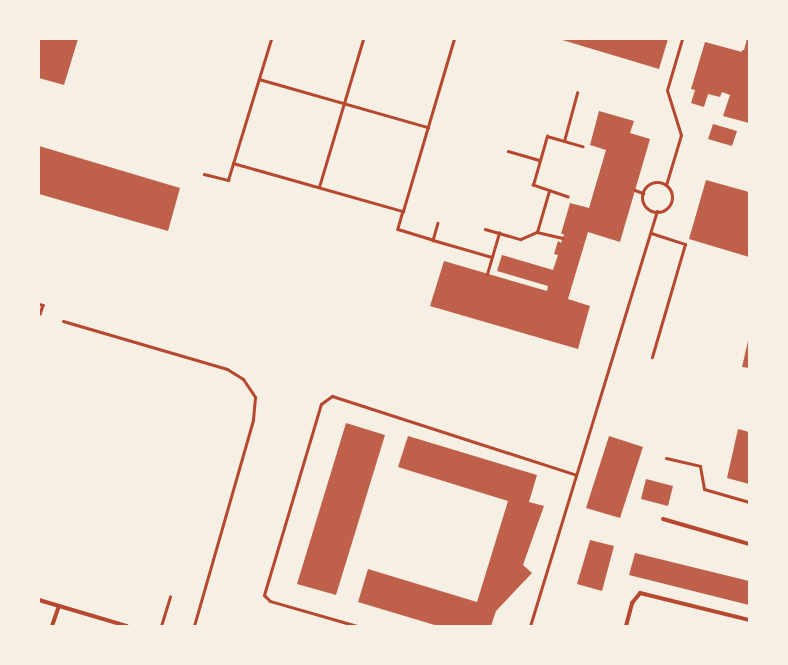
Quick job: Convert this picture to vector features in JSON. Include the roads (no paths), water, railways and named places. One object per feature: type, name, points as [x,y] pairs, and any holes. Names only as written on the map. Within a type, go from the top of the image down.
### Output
[{"type":"street","points":[[663,520],[749,544]]},
{"type":"street","points":[[626,626],[632,603],[640,593],[749,620]]},
{"type":"street","points":[[39,600],[127,626]]},
{"type":"street","points":[[52,626],[59,606]]},
{"type":"lane","points":[[666,185],[681,135],[667,90],[682,39]]},
{"type":"lane","points":[[656,182],[666,185],[670,190],[672,198],[670,206],[663,211],[647,208],[643,200],[643,193],[648,185],[656,182]]},
{"type":"lane","points":[[530,626],[658,211]]},
{"type":"lane","points":[[651,233],[685,244],[652,357]]},
{"type":"lane","points":[[63,321],[227,369],[243,379],[255,397],[253,420],[194,626]]},
{"type":"lane","points":[[357,626],[270,600],[264,596],[321,404],[332,396],[576,475]]},
{"type":"lane","points":[[666,458],[700,466],[704,489],[749,502]]},
{"type":"lane","points":[[161,626],[170,596]]}]
